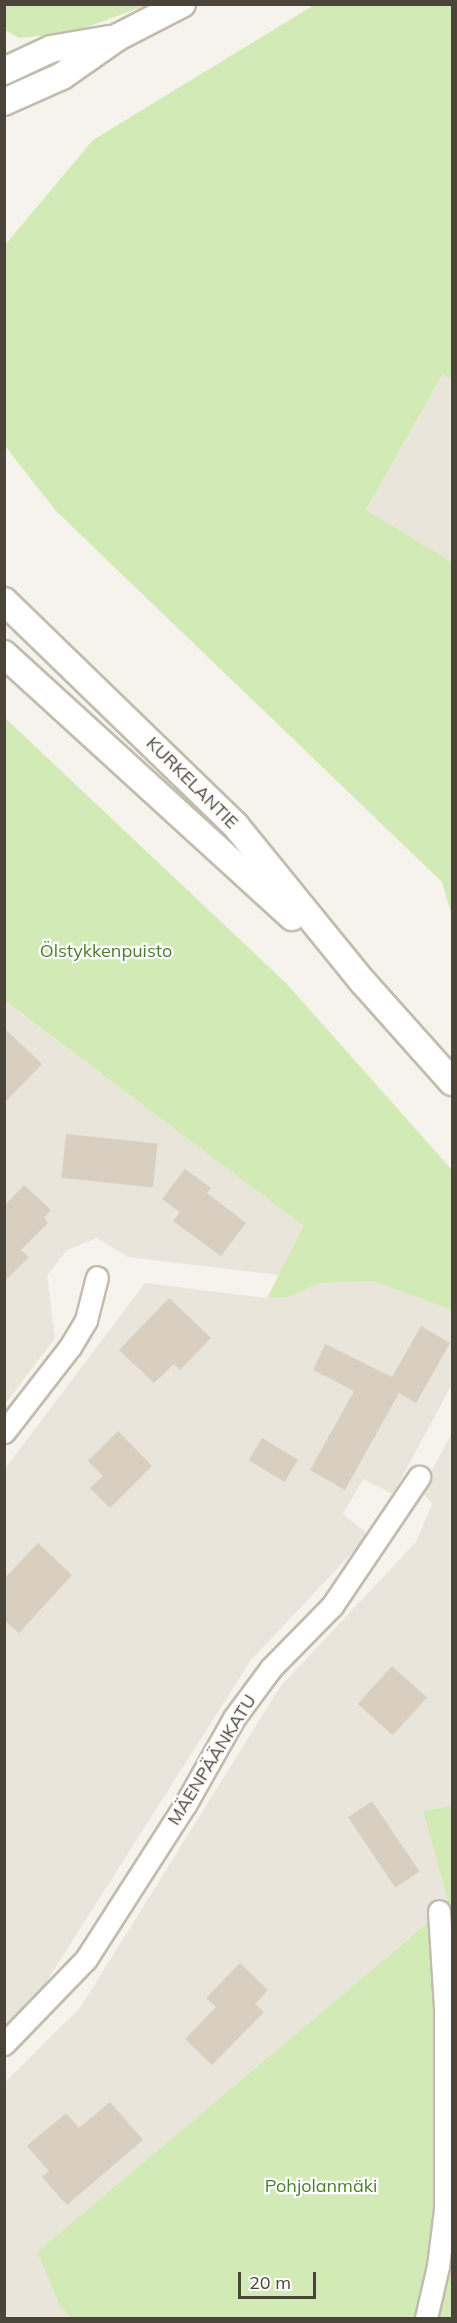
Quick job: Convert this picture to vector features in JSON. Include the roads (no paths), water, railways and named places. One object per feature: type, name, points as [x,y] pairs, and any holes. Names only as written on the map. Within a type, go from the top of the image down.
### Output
[{"type":"street","points":[[4,102],[62,76],[118,37],[182,4]]},
{"type":"street","points":[[4,71],[51,49],[118,37]]},
{"type":"street","name":"KURKELANTIE","points":[[4,601],[236,826],[363,982],[453,1082]]},
{"type":"street","name":"KURKELANTIE","points":[[4,654],[363,982]]},
{"type":"street","points":[[4,1432],[81,1329],[94,1299],[97,1277]]},
{"type":"street","name":"MÄENPÄÄNKATU","points":[[4,2044],[86,1959],[185,1805],[234,1718],[271,1668],[332,1606],[419,1477]]},
{"type":"street","points":[[426,2319],[445,2210],[445,2007],[439,1911]]},
{"type":"park label","name":"Ölstykkenpuisto","points":[[106,951]]},
{"type":"park label","name":"Pohjolanmäki","points":[[321,2186]]}]
